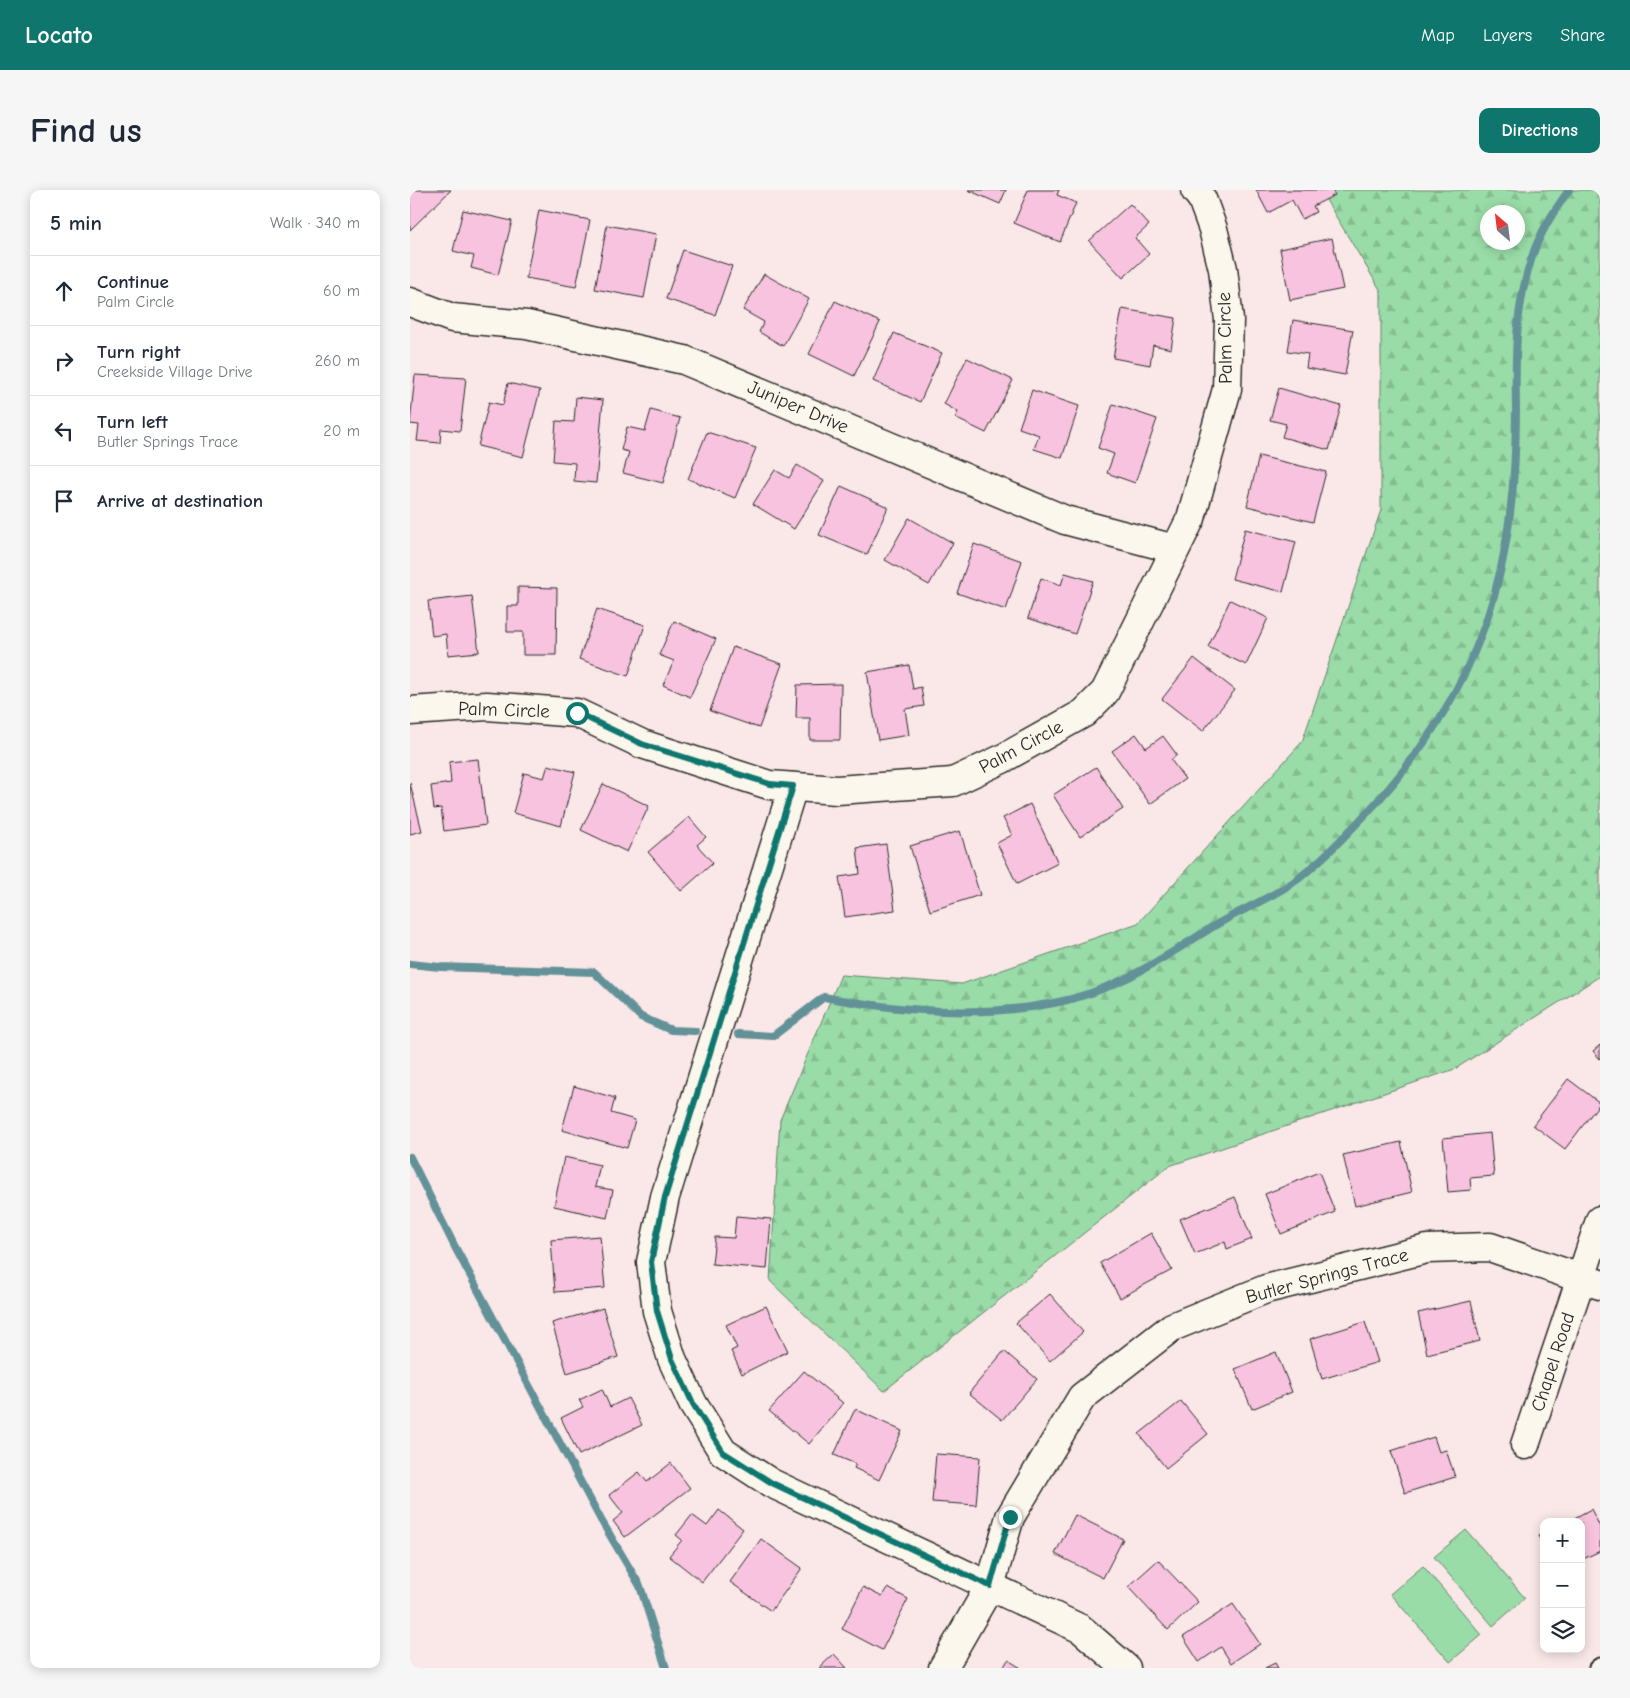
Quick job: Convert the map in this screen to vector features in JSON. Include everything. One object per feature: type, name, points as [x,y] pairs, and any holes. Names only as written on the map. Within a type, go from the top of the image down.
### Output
[{"type":"street","name":"Palm Circle","points":[[410,711],[486,706],[577,713],[642,744],[770,784],[837,790],[953,782],[1002,759],[1084,713],[1106,692],[1191,518],[1227,389],[1229,320],[1223,269],[1213,229],[1202,199],[1195,190]]},
{"type":"street","name":"Juniper Drive","points":[[410,302],[452,318],[527,325],[684,360],[1065,520],[1175,549]]},
{"type":"street","points":[[793,786],[665,1197],[651,1262],[657,1311],[672,1359],[693,1404],[723,1452],[772,1483],[1081,1629],[1126,1668]]},
{"type":"street","name":"Chapel Road","points":[[1525,1445],[1594,1282],[1600,1220]]},
{"type":"street","name":"Butler Springs Trace","points":[[943,1668],[990,1586],[1010,1517],[1082,1397],[1172,1327],[1266,1289],[1427,1249],[1490,1247],[1594,1282]]},
{"type":"green space","points":[[1320,190],[1600,190],[1600,976],[1455,1069],[1169,1166],[884,1391],[770,1281],[780,1120],[841,975],[962,984],[1138,923],[1302,742],[1381,510],[1381,291]]},
{"type":"green space","points":[[1466,1530],[1525,1598],[1493,1626],[1434,1557]]},
{"type":"green space","points":[[1423,1566],[1482,1635],[1450,1662],[1390,1594]]},
{"type":"building","points":[[410,190],[451,190],[410,230]]},
{"type":"building","points":[[968,190],[1006,190],[1000,204]]},
{"type":"building","points":[[1028,190],[1059,190],[1057,195],[1076,203],[1060,242],[1014,223]]},
{"type":"building","points":[[1256,190],[1332,190],[1335,195],[1313,206],[1316,212],[1302,219],[1292,200],[1268,213]]},
{"type":"building","points":[[1130,204],[1149,225],[1135,238],[1149,254],[1123,278],[1089,241]]},
{"type":"building","points":[[463,210],[512,221],[498,275],[471,268],[474,256],[453,251]]},
{"type":"building","points":[[539,210],[590,220],[576,287],[526,278]]},
{"type":"building","points":[[607,225],[656,234],[644,298],[595,289]]},
{"type":"building","points":[[1332,238],[1343,289],[1290,300],[1280,249]]},
{"type":"building","points":[[683,250],[732,266],[715,315],[666,299]]},
{"type":"building","points":[[764,274],[809,299],[783,346],[759,332],[764,322],[743,310]]},
{"type":"building","points":[[835,301],[880,322],[854,376],[809,354]]},
{"type":"building","points":[[1122,309],[1176,318],[1171,349],[1153,345],[1150,365],[1113,358]]},
{"type":"building","points":[[1293,320],[1353,330],[1345,375],[1306,368],[1308,354],[1288,351]]},
{"type":"building","points":[[894,333],[942,353],[920,402],[873,381]]},
{"type":"building","points":[[967,358],[1013,380],[986,433],[955,418],[958,412],[944,404]]},
{"type":"building","points":[[415,375],[466,378],[460,431],[441,429],[440,443],[417,441],[419,425],[410,424]]},
{"type":"building","points":[[508,383],[540,390],[523,457],[478,446],[489,402],[503,405]]},
{"type":"building","points":[[1279,388],[1341,406],[1329,450],[1282,437],[1286,424],[1270,420]]},
{"type":"building","points":[[1032,390],[1079,406],[1062,458],[1034,449],[1039,435],[1019,428]]},
{"type":"building","points":[[576,397],[603,400],[596,483],[574,481],[575,463],[553,461],[556,421],[574,422]]},
{"type":"building","points":[[1113,404],[1157,419],[1135,483],[1107,473],[1114,454],[1098,448]]},
{"type":"building","points":[[651,410],[680,418],[663,483],[623,473],[629,452],[621,450],[627,427],[645,431]]},
{"type":"building","points":[[707,432],[756,448],[735,498],[688,479]]},
{"type":"building","points":[[1259,456],[1326,472],[1313,522],[1247,506]]},
{"type":"building","points":[[797,465],[824,481],[794,529],[753,504],[775,470],[789,478]]},
{"type":"building","points":[[841,486],[888,507],[867,555],[819,535]]},
{"type":"building","points":[[909,518],[953,543],[929,585],[885,560]]},
{"type":"building","points":[[1245,529],[1296,542],[1283,592],[1232,579]]},
{"type":"building","points":[[974,544],[1022,561],[1006,610],[957,593]]},
{"type":"building","points":[[1065,573],[1093,581],[1075,634],[1028,618],[1041,578],[1061,585]]},
{"type":"building","points":[[518,587],[557,588],[556,655],[523,655],[523,632],[507,632],[507,606],[518,606]]},
{"type":"building","points":[[472,596],[479,652],[448,655],[446,634],[432,636],[428,601]]},
{"type":"building","points":[[1230,600],[1268,618],[1246,665],[1208,647]]},
{"type":"building","points":[[597,609],[645,625],[628,676],[579,659]]},
{"type":"building","points":[[674,621],[716,639],[690,697],[663,685],[674,661],[659,655]]},
{"type":"building","points":[[733,647],[782,664],[759,728],[710,711]]},
{"type":"building","points":[[1194,658],[1235,690],[1203,731],[1162,699]]},
{"type":"building","points":[[909,665],[913,689],[921,687],[924,706],[905,709],[909,735],[878,740],[867,672]]},
{"type":"building","points":[[841,684],[840,740],[810,740],[810,718],[796,718],[797,685]]},
{"type":"building","points":[[1136,734],[1146,748],[1163,736],[1177,755],[1171,760],[1185,779],[1150,804],[1112,751]]},
{"type":"building","points":[[478,759],[486,825],[444,831],[441,808],[434,809],[431,786],[451,783],[449,762]]},
{"type":"building","points":[[548,765],[575,772],[561,826],[513,813],[524,773],[544,778]]},
{"type":"building","points":[[1096,767],[1123,809],[1080,837],[1053,795]]},
{"type":"building","points":[[410,783],[422,831],[410,834]]},
{"type":"building","points":[[603,784],[649,806],[627,852],[581,830]]},
{"type":"building","points":[[1030,804],[1058,863],[1017,884],[997,843],[1012,835],[1003,818]]},
{"type":"building","points":[[689,817],[706,837],[697,845],[713,863],[681,891],[648,852]]},
{"type":"building","points":[[960,831],[980,895],[930,911],[910,846]]},
{"type":"building","points":[[886,844],[895,910],[845,917],[839,877],[860,874],[857,848]]},
{"type":"building","points":[[1600,1045],[1600,1059],[1593,1051]]},
{"type":"building","points":[[1568,1079],[1600,1103],[1565,1149],[1533,1125]]},
{"type":"building","points":[[574,1086],[615,1098],[611,1113],[635,1120],[627,1148],[562,1130]]},
{"type":"building","points":[[1490,1133],[1494,1176],[1470,1178],[1471,1190],[1448,1192],[1443,1138]]},
{"type":"building","points":[[1401,1142],[1412,1192],[1355,1206],[1343,1155]]},
{"type":"building","points":[[564,1157],[600,1165],[595,1187],[613,1190],[607,1218],[554,1206]]},
{"type":"building","points":[[1319,1172],[1335,1212],[1281,1234],[1265,1194]]},
{"type":"building","points":[[1235,1197],[1252,1239],[1227,1249],[1225,1242],[1195,1254],[1180,1219]]},
{"type":"building","points":[[736,1216],[771,1219],[767,1269],[712,1264],[715,1237],[734,1238]]},
{"type":"building","points":[[1151,1233],[1172,1270],[1120,1298],[1100,1263]]},
{"type":"building","points":[[600,1236],[605,1288],[555,1292],[551,1240]]},
{"type":"building","points":[[1050,1294],[1083,1332],[1050,1361],[1016,1323]]},
{"type":"building","points":[[1471,1301],[1480,1341],[1427,1354],[1418,1313]]},
{"type":"building","points":[[766,1306],[788,1351],[742,1374],[731,1351],[737,1348],[726,1325]]},
{"type":"building","points":[[603,1308],[618,1357],[567,1373],[552,1323]]},
{"type":"building","points":[[1365,1322],[1378,1362],[1322,1379],[1310,1339]]},
{"type":"building","points":[[1004,1351],[1037,1379],[1002,1420],[969,1393]]},
{"type":"building","points":[[1276,1352],[1292,1392],[1252,1409],[1235,1369]]},
{"type":"building","points":[[804,1371],[843,1403],[809,1444],[769,1411]]},
{"type":"building","points":[[602,1389],[610,1407],[628,1398],[642,1425],[579,1455],[561,1418],[583,1407],[579,1400]]},
{"type":"building","points":[[1181,1401],[1208,1434],[1166,1468],[1139,1434]]},
{"type":"building","points":[[855,1409],[902,1431],[879,1480],[854,1468],[856,1464],[834,1455]]},
{"type":"building","points":[[1434,1437],[1439,1452],[1446,1450],[1455,1477],[1405,1493],[1391,1451]]},
{"type":"building","points":[[936,1454],[980,1457],[976,1505],[932,1502]]},
{"type":"building","points":[[671,1463],[690,1488],[625,1537],[613,1521],[623,1513],[609,1495],[639,1472],[647,1482]]},
{"type":"building","points":[[1591,1509],[1600,1527],[1600,1551],[1585,1558],[1585,1518],[1574,1518]]},
{"type":"building","points":[[719,1510],[743,1529],[702,1582],[669,1556],[682,1540],[676,1535],[692,1515],[707,1526]]},
{"type":"building","points":[[1075,1515],[1123,1539],[1103,1578],[1055,1554]]},
{"type":"building","points":[[761,1539],[802,1568],[771,1611],[730,1582]]},
{"type":"building","points":[[1158,1560],[1198,1602],[1168,1630],[1128,1587]]},
{"type":"building","points":[[863,1587],[882,1597],[888,1588],[908,1599],[882,1650],[842,1629]]},
{"type":"building","points":[[1233,1604],[1260,1644],[1231,1663],[1221,1647],[1199,1662],[1183,1637]]},
{"type":"building","points":[[834,1654],[847,1668],[819,1668]]},
{"type":"building","points":[[1008,1660],[1021,1668],[1003,1668]]},
{"type":"building","points":[[1275,1663],[1278,1668],[1265,1668]]},
{"type":"waterway","points":[[738,1034],[773,1036],[824,997],[881,1006],[939,1011],[1026,1008],[1077,998],[1098,991],[1157,962],[1225,920],[1278,892],[1307,872],[1340,841],[1388,790],[1431,733],[1466,671],[1492,604],[1505,549],[1513,489],[1516,352],[1522,295],[1532,257],[1543,230],[1569,190]]},
{"type":"waterway","points":[[410,964],[440,967],[594,972],[641,1017],[671,1030],[695,1031]]},
{"type":"waterway","points":[[410,1157],[455,1247],[601,1520],[640,1586],[666,1668]]},
{"type":"route","points":[[577,713],[642,744],[770,784],[793,786],[665,1197],[651,1262],[657,1311],[672,1359],[693,1404],[723,1452],[772,1483],[990,1586],[1010,1517]]}]
